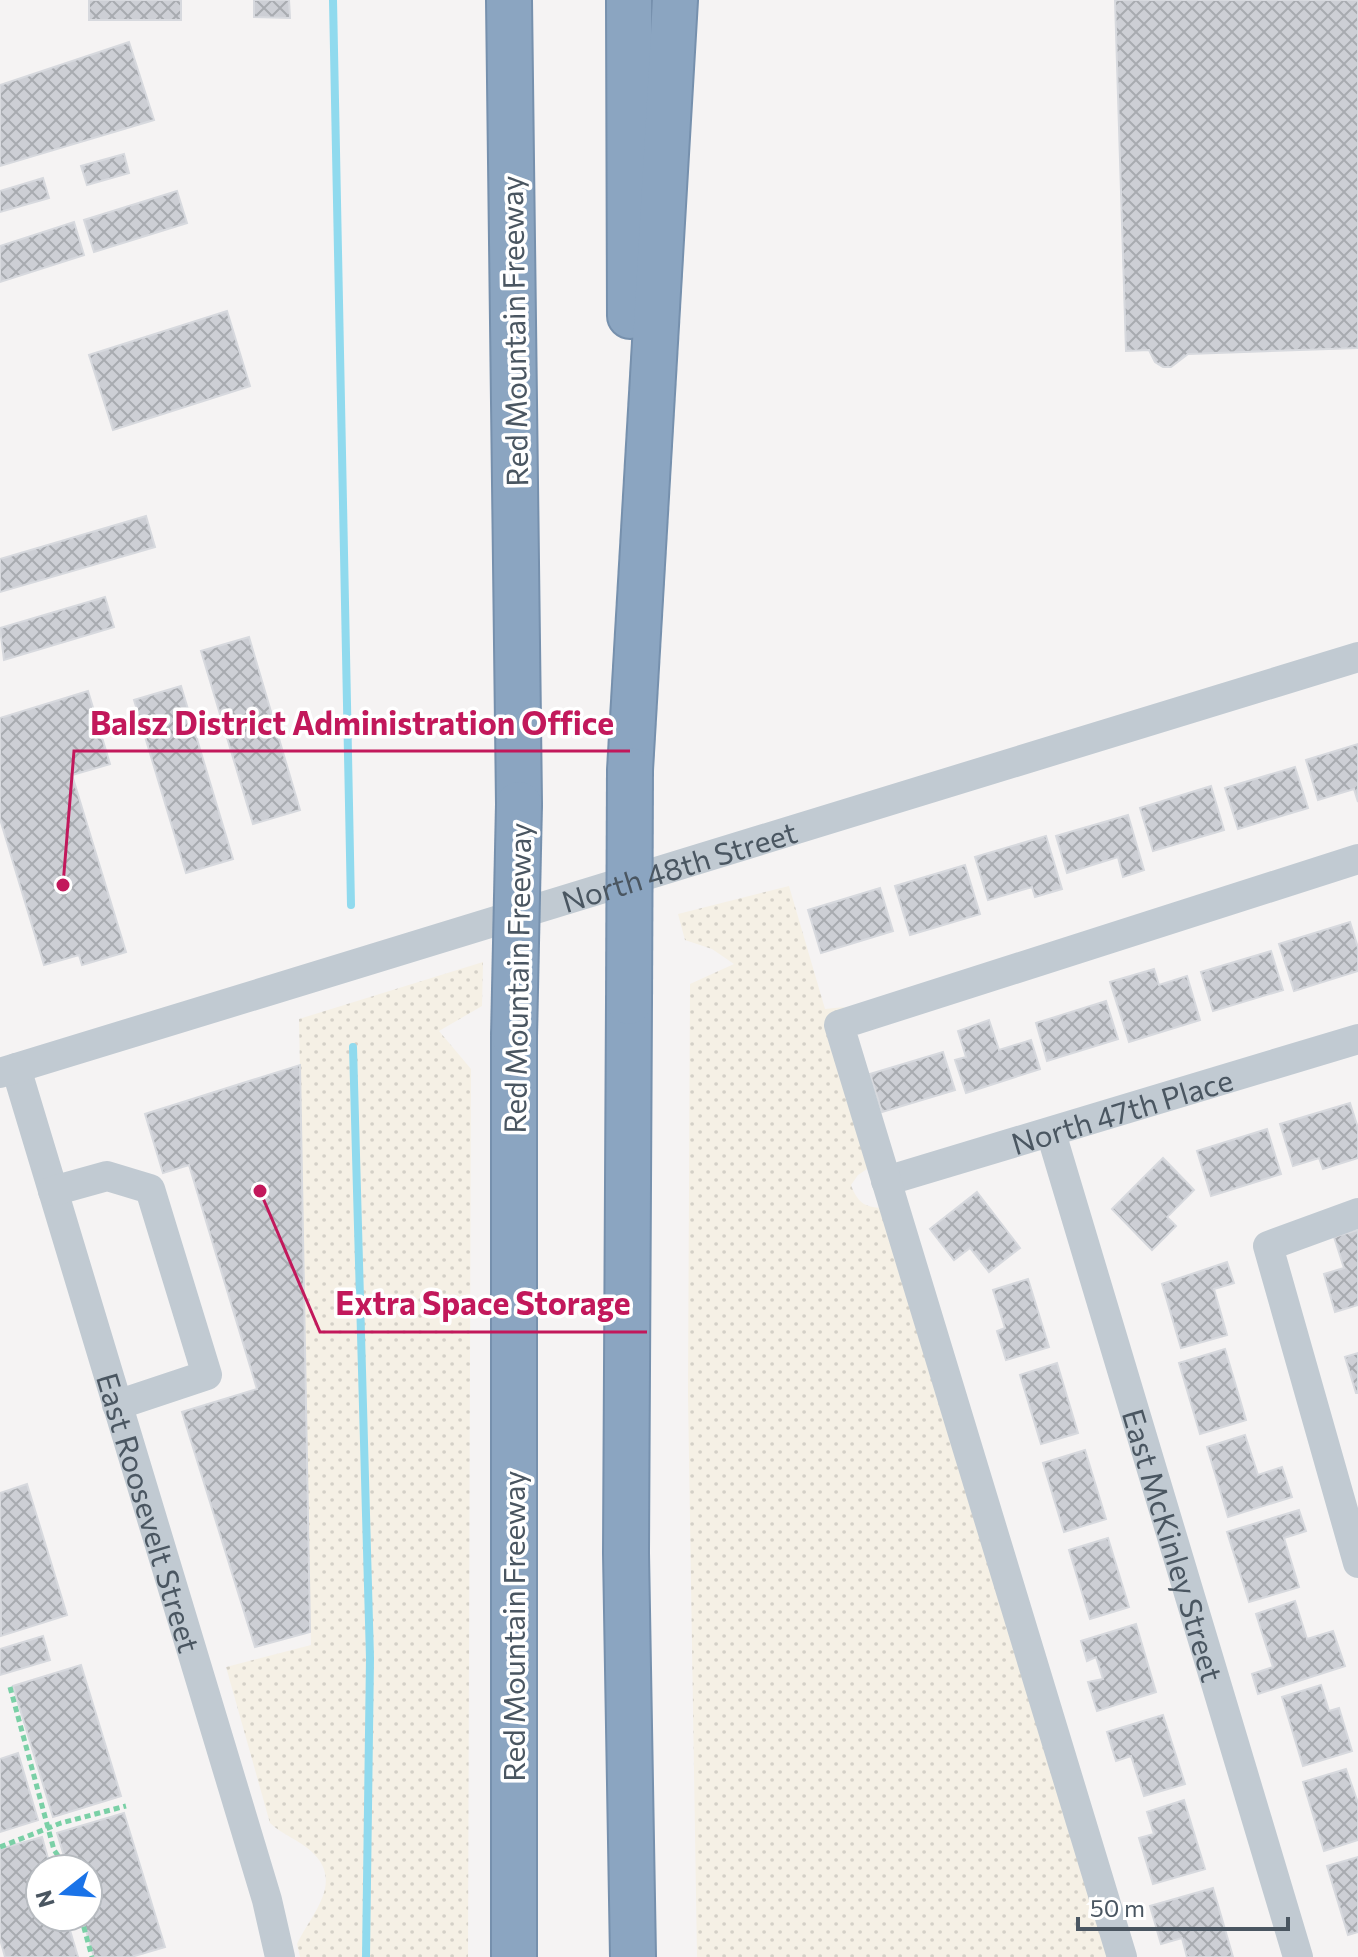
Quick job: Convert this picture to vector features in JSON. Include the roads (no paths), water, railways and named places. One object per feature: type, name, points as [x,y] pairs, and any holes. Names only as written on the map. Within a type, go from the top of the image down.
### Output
[{"type":"highway","name":"Red Mountain Freeway","points":[[509,0],[519,804],[514,1036],[514,1957]]},
{"type":"highway","points":[[629,0],[630,770],[626,1568],[633,1957]]},
{"type":"highway","points":[[630,770],[675,0]]},
{"type":"street","name":"North 48th Street","points":[[8,1070],[1358,657]]},
{"type":"street","points":[[1122,1957],[839,1025],[1358,859]]},
{"type":"street","name":"North 47th Place","points":[[886,1181],[1358,1039]]},
{"type":"street","name":"East Roosevelt Street","points":[[8,1070],[53,1191],[267,1900],[280,1957]]},
{"type":"street","name":"East McKinley Street","points":[[1051,1133],[1298,1957]]},
{"type":"street","points":[[53,1191],[107,1176],[150,1189],[207,1375],[117,1405]]},
{"type":"street","points":[[1358,1213],[1268,1246],[1358,1563]]},
{"type":"waterway","points":[[333,0],[351,905]]},
{"type":"waterway","points":[[353,1047],[370,1658],[366,1957]]},
{"type":"place","name":"Balsz District Administration Office","points":[[63,885]]},
{"type":"place","name":"Extra Space Storage","points":[[260,1191]]}]
